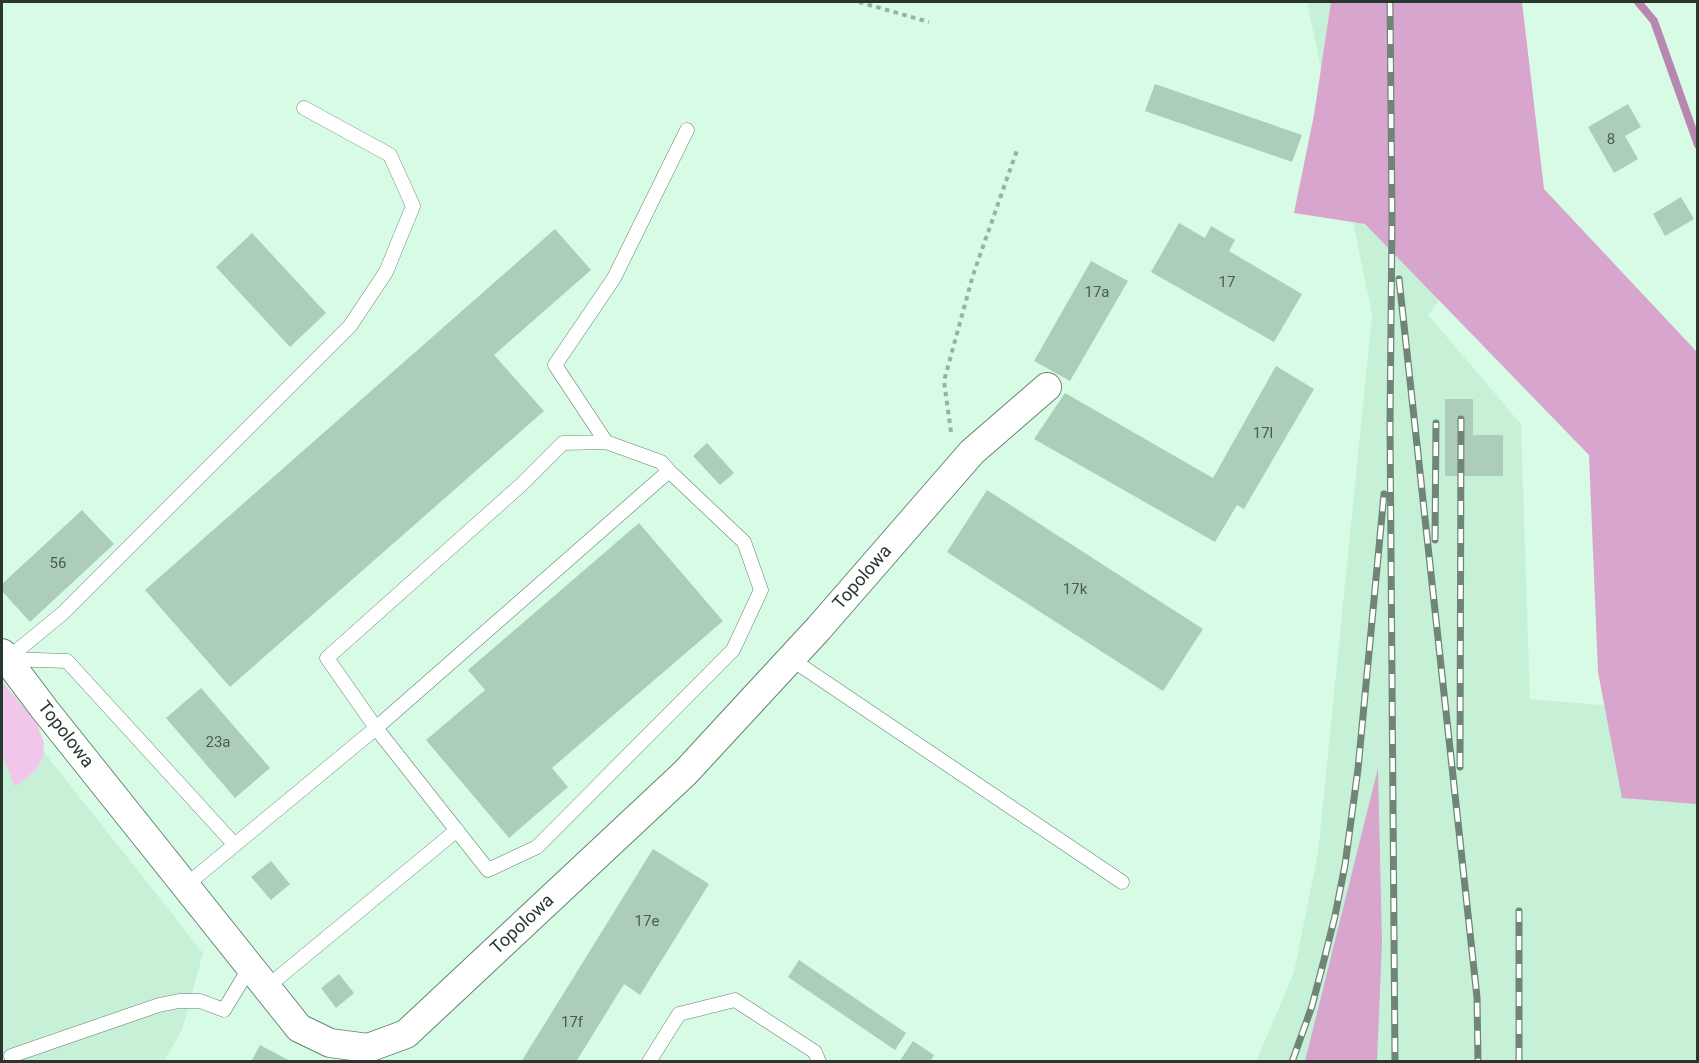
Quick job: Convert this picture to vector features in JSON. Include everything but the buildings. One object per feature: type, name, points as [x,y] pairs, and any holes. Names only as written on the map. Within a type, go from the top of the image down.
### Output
[{"type":"street","name":"Topolowa","points":[[4,656],[299,1028],[335,1052],[368,1048],[406,1034],[685,773],[791,659],[972,452],[1047,387]]},
{"type":"lane","points":[[4,656],[63,613],[350,327],[386,272],[413,206],[390,154],[304,108]]},
{"type":"lane","points":[[606,442],[555,365],[614,278],[687,130]]},
{"type":"lane","points":[[606,442],[661,462],[669,471],[744,542],[761,590],[733,650],[537,848],[488,870],[376,728],[327,657],[522,484],[563,443],[606,442]]},
{"type":"lane","points":[[185,886],[376,728],[669,471]]},
{"type":"lane","points":[[4,656],[67,661],[235,845]]},
{"type":"lane","points":[[791,659],[1122,882]]},
{"type":"lane","points":[[13,1062],[11,1056],[179,1000],[200,1001],[224,1010],[259,977],[457,830]]},
{"type":"lane","points":[[649,1062],[679,1014],[735,1000],[814,1052],[819,1062]]},
{"type":"path","points":[[859,2],[929,22]]},
{"type":"path","points":[[972,452],[953,443],[944,381],[973,275],[1017,150]]},
{"type":"shaded area","points":[[1307,2],[1503,2],[1518,196],[1428,315],[1521,424],[1530,699],[1697,713],[1697,1061],[1256,1062],[1294,972],[1318,853],[1372,314]]},
{"type":"shaded area","points":[[1331,2],[1522,2],[1544,189],[1697,352],[1697,804],[1622,798],[1598,672],[1589,455],[1365,224],[1294,213],[1314,115]]},
{"type":"shaded area","points":[[2,681],[36,722],[44,742],[43,757],[36,770],[16,786],[2,754]]},
{"type":"shaded area","points":[[2,699],[203,953],[182,1030],[164,1061],[2,1061]]},
{"type":"shaded area","points":[[1378,768],[1382,943],[1377,1061],[1305,1061]]},
{"type":"waterway","points":[[1638,2],[1654,21],[1698,145]]},
{"type":"railway","points":[[1390,2],[1392,219],[1390,425],[1395,1062]]},
{"type":"railway","points":[[1399,279],[1477,997],[1478,1062]]},
{"type":"railway","points":[[1460,767],[1461,419]]},
{"type":"railway","points":[[1435,540],[1436,423]]},
{"type":"railway","points":[[1292,1062],[1312,1006],[1335,916],[1345,865],[1358,769],[1384,494]]},
{"type":"railway","points":[[1519,911],[1519,1062]]}]
